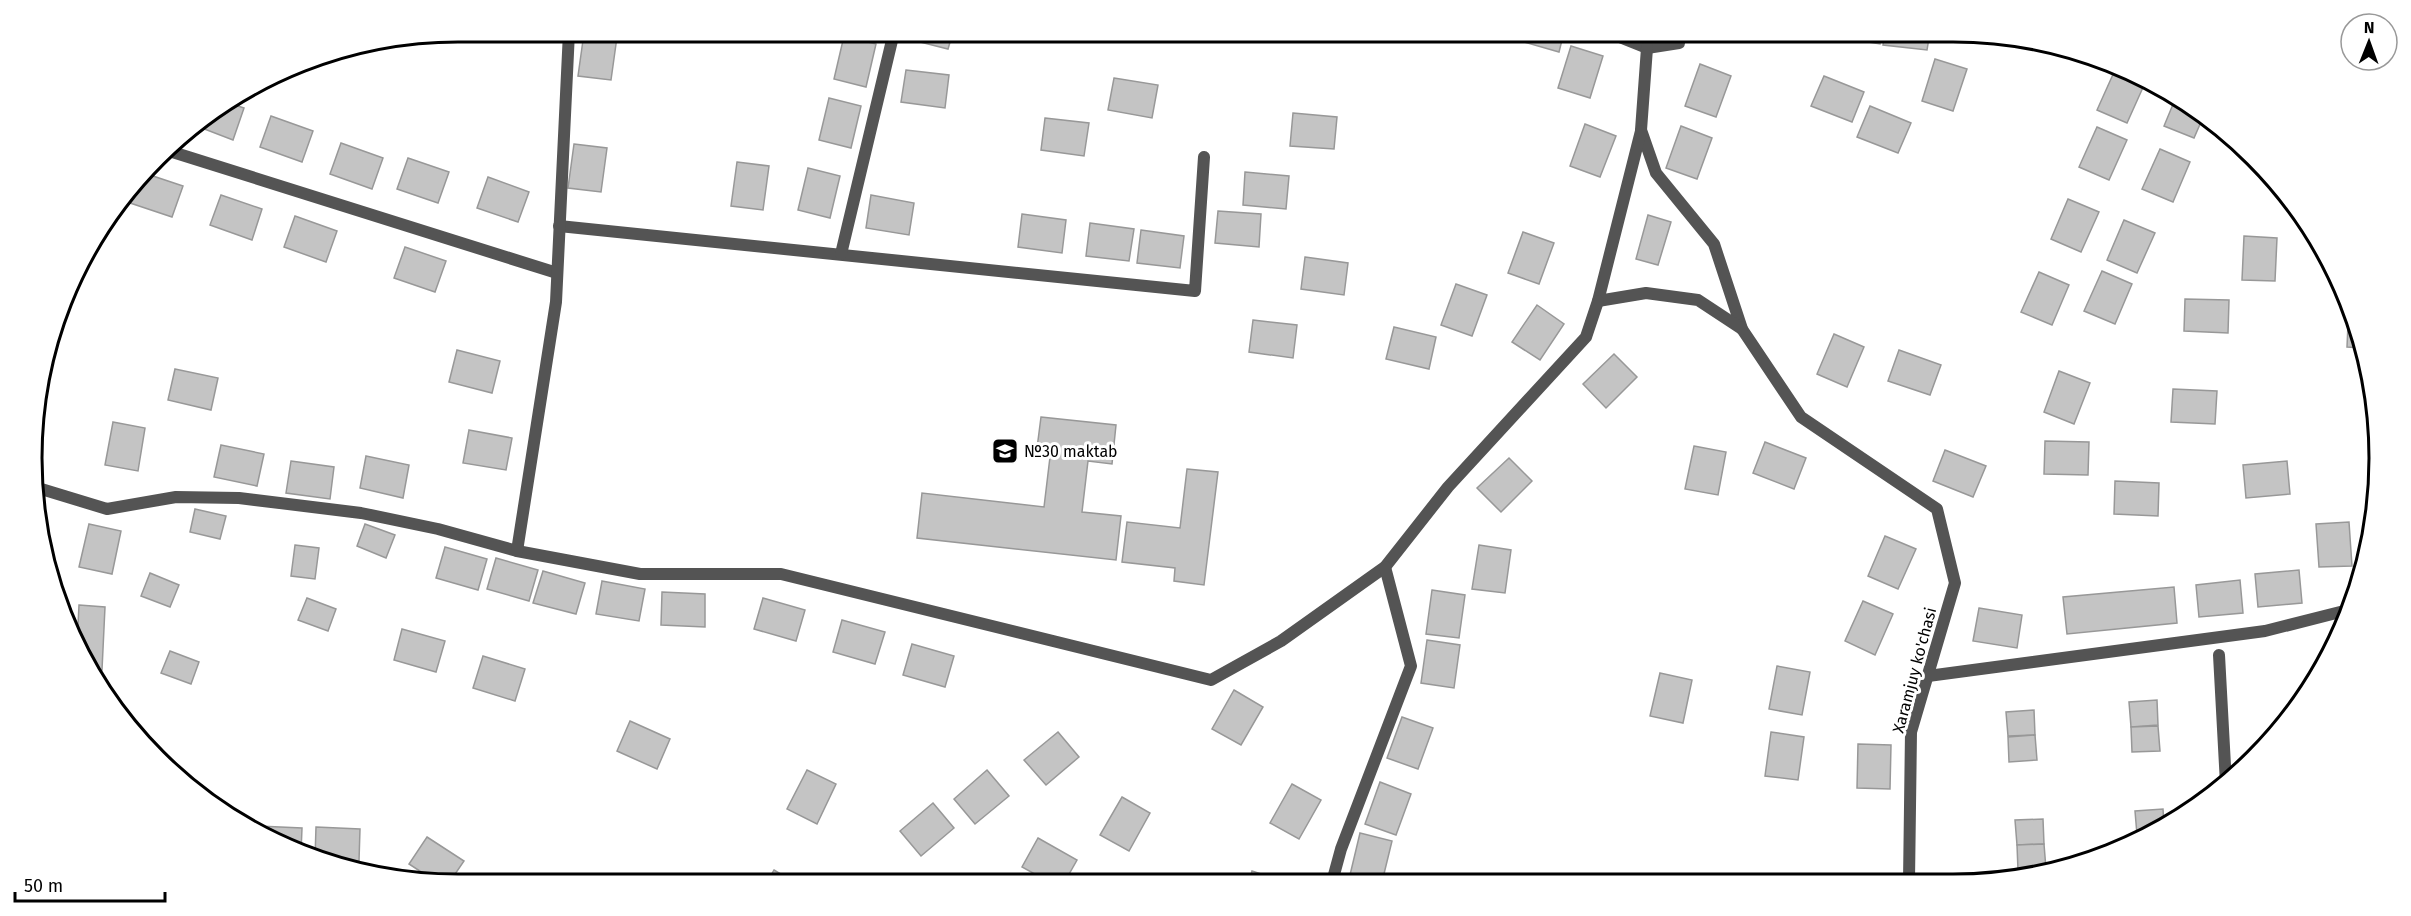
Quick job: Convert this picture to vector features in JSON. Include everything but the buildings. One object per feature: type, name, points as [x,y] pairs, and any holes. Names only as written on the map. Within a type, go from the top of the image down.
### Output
[{"type":"street","points":[[517,551],[554,313],[568,42]]},
{"type":"street","points":[[841,254],[892,42]]},
{"type":"street","points":[[1632,42],[1647,48],[1679,42]]},
{"type":"street","points":[[44,490],[107,509],[176,497],[218,497],[362,513],[438,529],[517,551],[640,574],[781,574],[1211,680],[1281,640],[1385,567],[1448,488],[1586,337],[1598,301],[1641,130],[1647,48]]},
{"type":"street","points":[[1641,130],[1656,173],[1714,244],[1743,329]]},
{"type":"street","points":[[176,153],[557,273]]},
{"type":"street","points":[[559,226],[1195,291],[1204,157]]},
{"type":"street","points":[[1598,301],[1646,293],[1698,300],[1743,329]]},
{"type":"street","name":"Xaramjuy ko'chasi","points":[[1743,329],[1801,417],[1937,509],[1955,583],[1911,732],[1909,874]]},
{"type":"street","points":[[1334,874],[1341,849],[1411,666],[1385,567]]},
{"type":"street","points":[[1928,676],[2265,631],[2339,612]]},
{"type":"street","points":[[2219,655],[2225,772]]},
{"type":"place","name":"№30 maktab","points":[[1005,451]]}]
